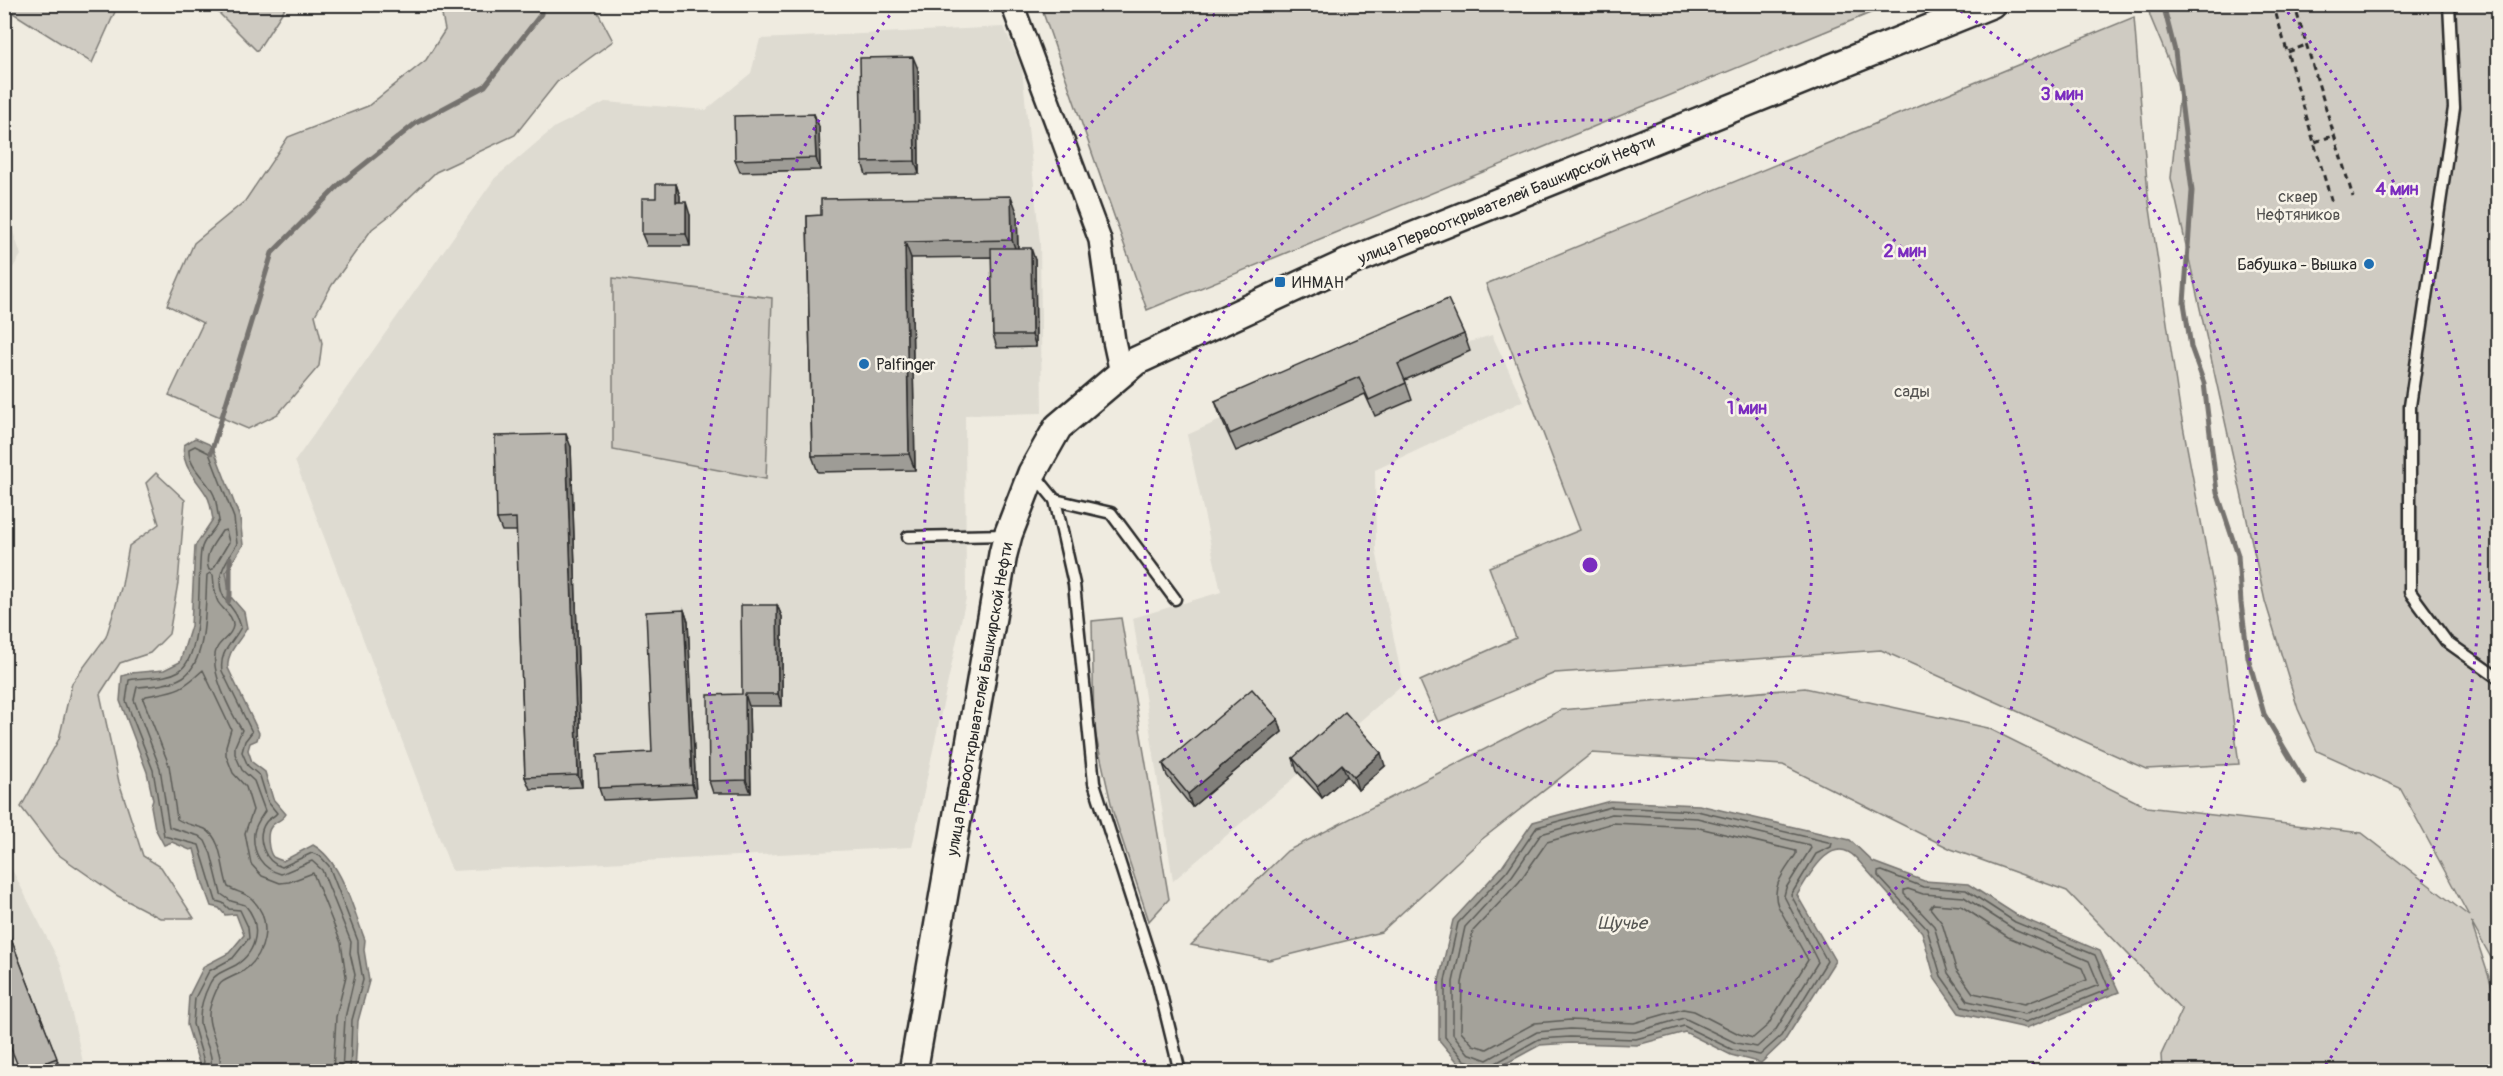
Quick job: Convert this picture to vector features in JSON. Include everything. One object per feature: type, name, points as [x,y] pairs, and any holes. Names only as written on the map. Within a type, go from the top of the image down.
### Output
[{"type":"street","points":[[1012,4],[1100,240],[1114,341],[1121,373]]},
{"type":"street","name":"улица Первооткрывателей Башкирской Нефти","points":[[913,1071],[1008,535],[1032,473],[1058,427],[1136,361],[1352,261],[1991,4]]},
{"type":"lane","points":[[2449,4],[2454,108],[2410,406],[2410,592],[2446,641],[2499,678]]},
{"type":"lane","points":[[1032,473],[1055,500],[1074,584],[1094,783],[1158,982],[1180,1071]]},
{"type":"lane","points":[[1055,500],[1111,513],[1175,599]]},
{"type":"lane","points":[[908,537],[1008,535]]},
{"type":"path","points":[[2273,4],[2332,203]]},
{"type":"path","points":[[2294,4],[2336,135],[2353,197]]},
{"type":"path","points":[[2288,52],[2306,45]]},
{"type":"path","points":[[2315,142],[2336,135]]},
{"type":"shaded area","points":[[1004,27],[1022,69],[1040,243],[1042,413],[965,415],[966,598],[912,847],[452,871],[295,461],[495,178],[555,127],[605,102],[706,110],[751,73],[760,39]]},
{"type":"shaded area","points":[[5,208],[21,255],[4,280]]},
{"type":"shaded area","points":[[1454,315],[1466,343],[1492,335],[1523,401],[1375,470],[1376,550],[1403,684],[1352,728],[1385,766],[1358,790],[1346,776],[1322,798],[1300,773],[1173,881],[1133,618],[1221,592],[1187,435]]},
{"type":"shaded area","points":[[4,854],[61,965],[85,1071],[5,1071]]},
{"type":"green space","points":[[1040,4],[1890,4],[1890,5],[1147,310]]},
{"type":"green space","points":[[4,5],[118,5],[92,63],[5,8]]},
{"type":"green space","points":[[211,5],[287,5],[257,51]]},
{"type":"green space","points":[[440,5],[594,5],[613,41],[557,82],[515,135],[436,172],[393,213],[372,229],[332,285],[315,315],[322,343],[319,366],[278,414],[248,429],[169,395],[203,323],[167,305],[194,243],[245,201],[288,137],[368,106],[426,60],[445,30]]},
{"type":"green space","name":"сквер Нефтяников","points":[[2148,5],[2498,5],[2498,970],[2471,922],[2498,1005],[2498,1071],[2162,1071],[2161,1055],[2182,1010],[2067,891],[1951,849],[1783,765],[1592,753],[1481,840],[1381,932],[1269,960],[1191,945],[1287,851],[1561,710],[1805,688],[1988,728],[2147,807],[2362,833],[2469,916],[2400,788],[2317,751],[2298,709],[2265,601],[2171,178],[2180,88],[2150,16]]},
{"type":"green space","name":"сады","points":[[2134,17],[2148,195],[2180,410],[2220,622],[2239,764],[2146,769],[1881,650],[1555,673],[1438,722],[1420,681],[1516,638],[1489,567],[1580,530],[1486,284]]},
{"type":"green space","points":[[613,278],[772,298],[766,479],[613,450]]},
{"type":"green space","points":[[156,473],[185,500],[178,583],[169,634],[150,653],[120,663],[100,694],[119,782],[143,856],[161,867],[194,918],[160,918],[118,896],[56,853],[21,807],[59,739],[72,683],[106,637],[122,585],[129,546],[159,524],[146,483]]},
{"type":"green space","points":[[1121,618],[1169,899],[1149,921],[1113,812],[1094,728],[1092,621]]},
{"type":"water","points":[[195,438],[209,444],[214,450],[240,518],[243,545],[226,572],[230,596],[244,612],[247,628],[231,652],[228,668],[259,733],[257,740],[250,743],[248,750],[252,762],[265,772],[273,799],[286,814],[269,830],[270,851],[273,857],[283,861],[313,845],[323,852],[339,874],[365,940],[364,950],[369,981],[358,1021],[355,1071],[189,1071],[199,1063],[187,1025],[189,996],[204,966],[229,953],[244,935],[236,914],[225,915],[219,908],[211,906],[194,849],[190,850],[172,842],[164,845],[155,828],[151,806],[153,800],[147,772],[120,701],[122,676],[164,670],[180,662],[191,626],[195,546],[213,519],[208,498],[187,466],[183,453],[184,445]]},
{"type":"water","name":"Щучье","points":[[1610,801],[1699,805],[1850,840],[1873,862],[1924,881],[1968,884],[2018,916],[2100,951],[2119,992],[2026,1028],[1959,1013],[1935,979],[1922,932],[1856,858],[1847,851],[1838,850],[1830,853],[1814,868],[1797,895],[1835,961],[1785,1040],[1761,1063],[1731,1055],[1685,1032],[1637,1045],[1571,1043],[1540,1045],[1492,1071],[1461,1066],[1439,1040],[1439,981],[1453,920],[1502,867],[1533,822]]},
{"type":"building","points":[[913,57],[915,161],[862,162],[860,58]]},
{"type":"building","points":[[814,114],[816,158],[735,160],[734,116]]},
{"type":"building","points":[[656,184],[676,184],[676,202],[686,202],[686,234],[642,234],[642,198],[656,198]]},
{"type":"building","name":"Palfinger","points":[[1011,196],[1012,240],[905,242],[909,454],[812,456],[807,216],[821,215],[821,199]]},
{"type":"building","points":[[991,248],[1031,248],[1032,335],[993,335]]},
{"type":"building","points":[[1448,299],[1464,334],[1398,364],[1406,383],[1369,400],[1359,377],[1230,434],[1215,401]]},
{"type":"building","points":[[566,434],[578,775],[525,777],[516,518],[497,519],[495,436]]},
{"type":"building","points":[[741,605],[777,605],[778,694],[745,694],[746,780],[709,781],[708,695],[742,694]]},
{"type":"building","points":[[684,610],[692,784],[599,788],[597,755],[652,752],[646,612]]},
{"type":"building","points":[[1252,689],[1278,719],[1188,794],[1163,764]]},
{"type":"building","points":[[1345,712],[1381,753],[1354,777],[1342,764],[1317,786],[1293,758]]},
{"type":"building","points":[[4,921],[57,1058],[39,1065],[41,1071],[20,1071],[4,1031]]},
{"type":"waterway","points":[[211,453],[272,253],[341,183],[416,123],[485,86],[541,14],[541,4]]},
{"type":"waterway","points":[[2163,4],[2175,51],[2192,191],[2184,303],[2191,347],[2204,383],[2217,492],[2238,555],[2248,657],[2264,714],[2305,783]]},
{"type":"waterway","points":[[228,602],[230,558]]},
{"type":"place","name":"Бабушка - Вышка","points":[[2369,264]]},
{"type":"place","name":"ИНМАН","points":[[1280,282]]},
{"type":"place","name":"Palfinger","points":[[864,364]]}]
